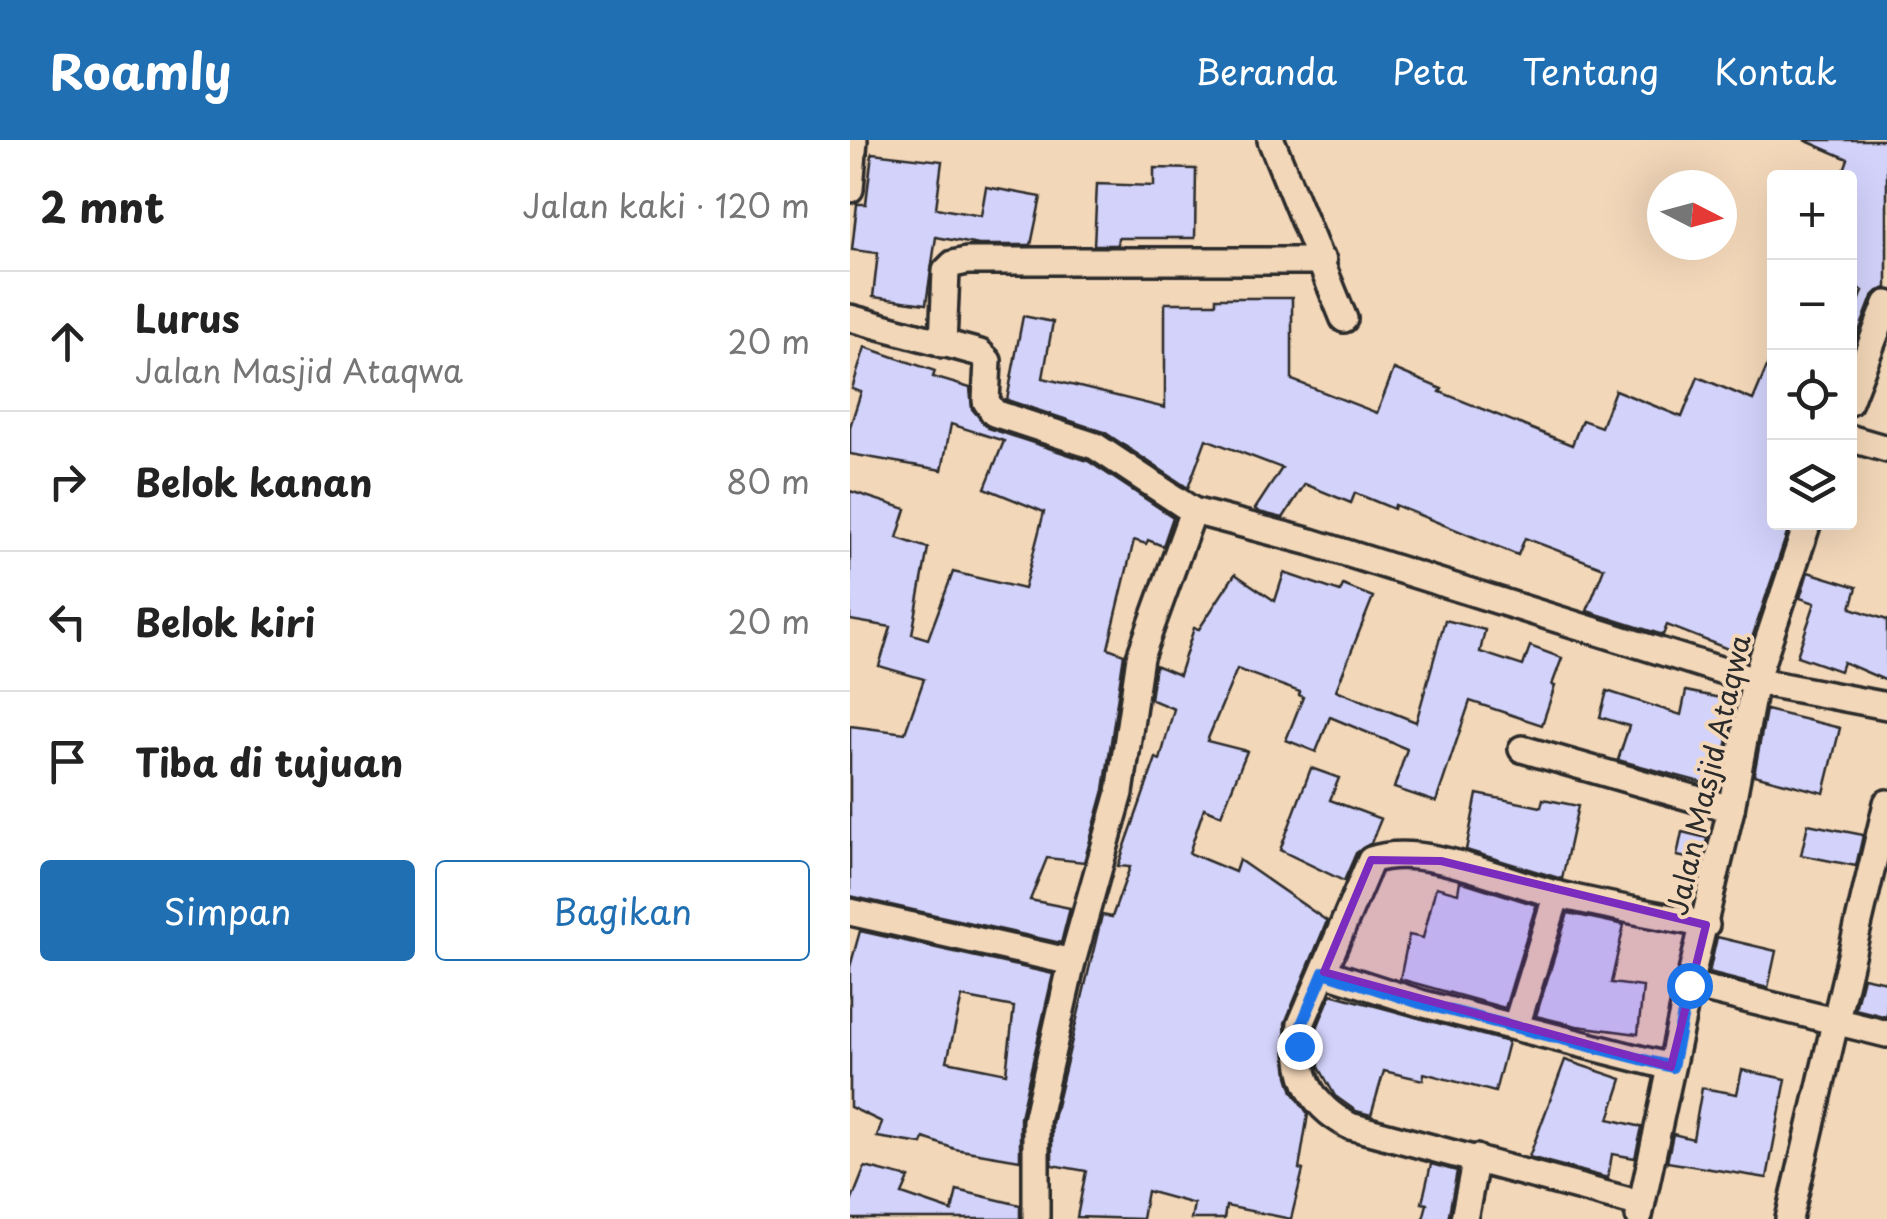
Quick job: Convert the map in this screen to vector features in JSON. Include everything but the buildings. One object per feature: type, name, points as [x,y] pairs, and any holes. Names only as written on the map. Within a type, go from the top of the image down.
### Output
[{"type":"street","points":[[850,189],[854,140]]},
{"type":"street","points":[[1272,140],[1344,319]]},
{"type":"street","points":[[943,344],[946,271],[953,264],[1322,261]]},
{"type":"street","points":[[1857,390],[1878,355],[1887,304]]},
{"type":"street","points":[[850,318],[986,356],[986,401],[994,412],[1095,446],[1194,511],[1311,542],[1754,682],[1887,706]]},
{"type":"street","points":[[1857,440],[1887,449]]},
{"type":"street","points":[[1036,1219],[1036,1121],[1072,962],[1120,793],[1140,658],[1194,511]]},
{"type":"street","name":"Jalan Masjid Ataqwa","points":[[1640,1211],[1732,809],[1754,682],[1805,530]]},
{"type":"street","points":[[1522,748],[1732,809]]},
{"type":"street","points":[[1790,1219],[1835,1021],[1883,839],[1887,803]]},
{"type":"street","points":[[1640,1211],[1476,1158],[1350,1126],[1330,1116],[1312,1094],[1302,1072],[1302,1024],[1371,860],[1384,855],[1440,861],[1557,894],[1706,925]]},
{"type":"street","points":[[1516,1026],[1557,894]]},
{"type":"street","points":[[850,912],[1072,962]]},
{"type":"street","points":[[1324,972],[1420,1003],[1672,1067]]},
{"type":"street","points":[[1689,985],[1887,1034]]},
{"type":"street","points":[[1464,1219],[1476,1158]]},
{"type":"highlighted area","points":[[1371,860],[1441,861],[1706,925],[1671,1067],[1324,972]]},
{"type":"route","points":[[1299,1046],[1302,1024],[1324,972],[1420,1003],[1672,1067],[1689,985]]}]
